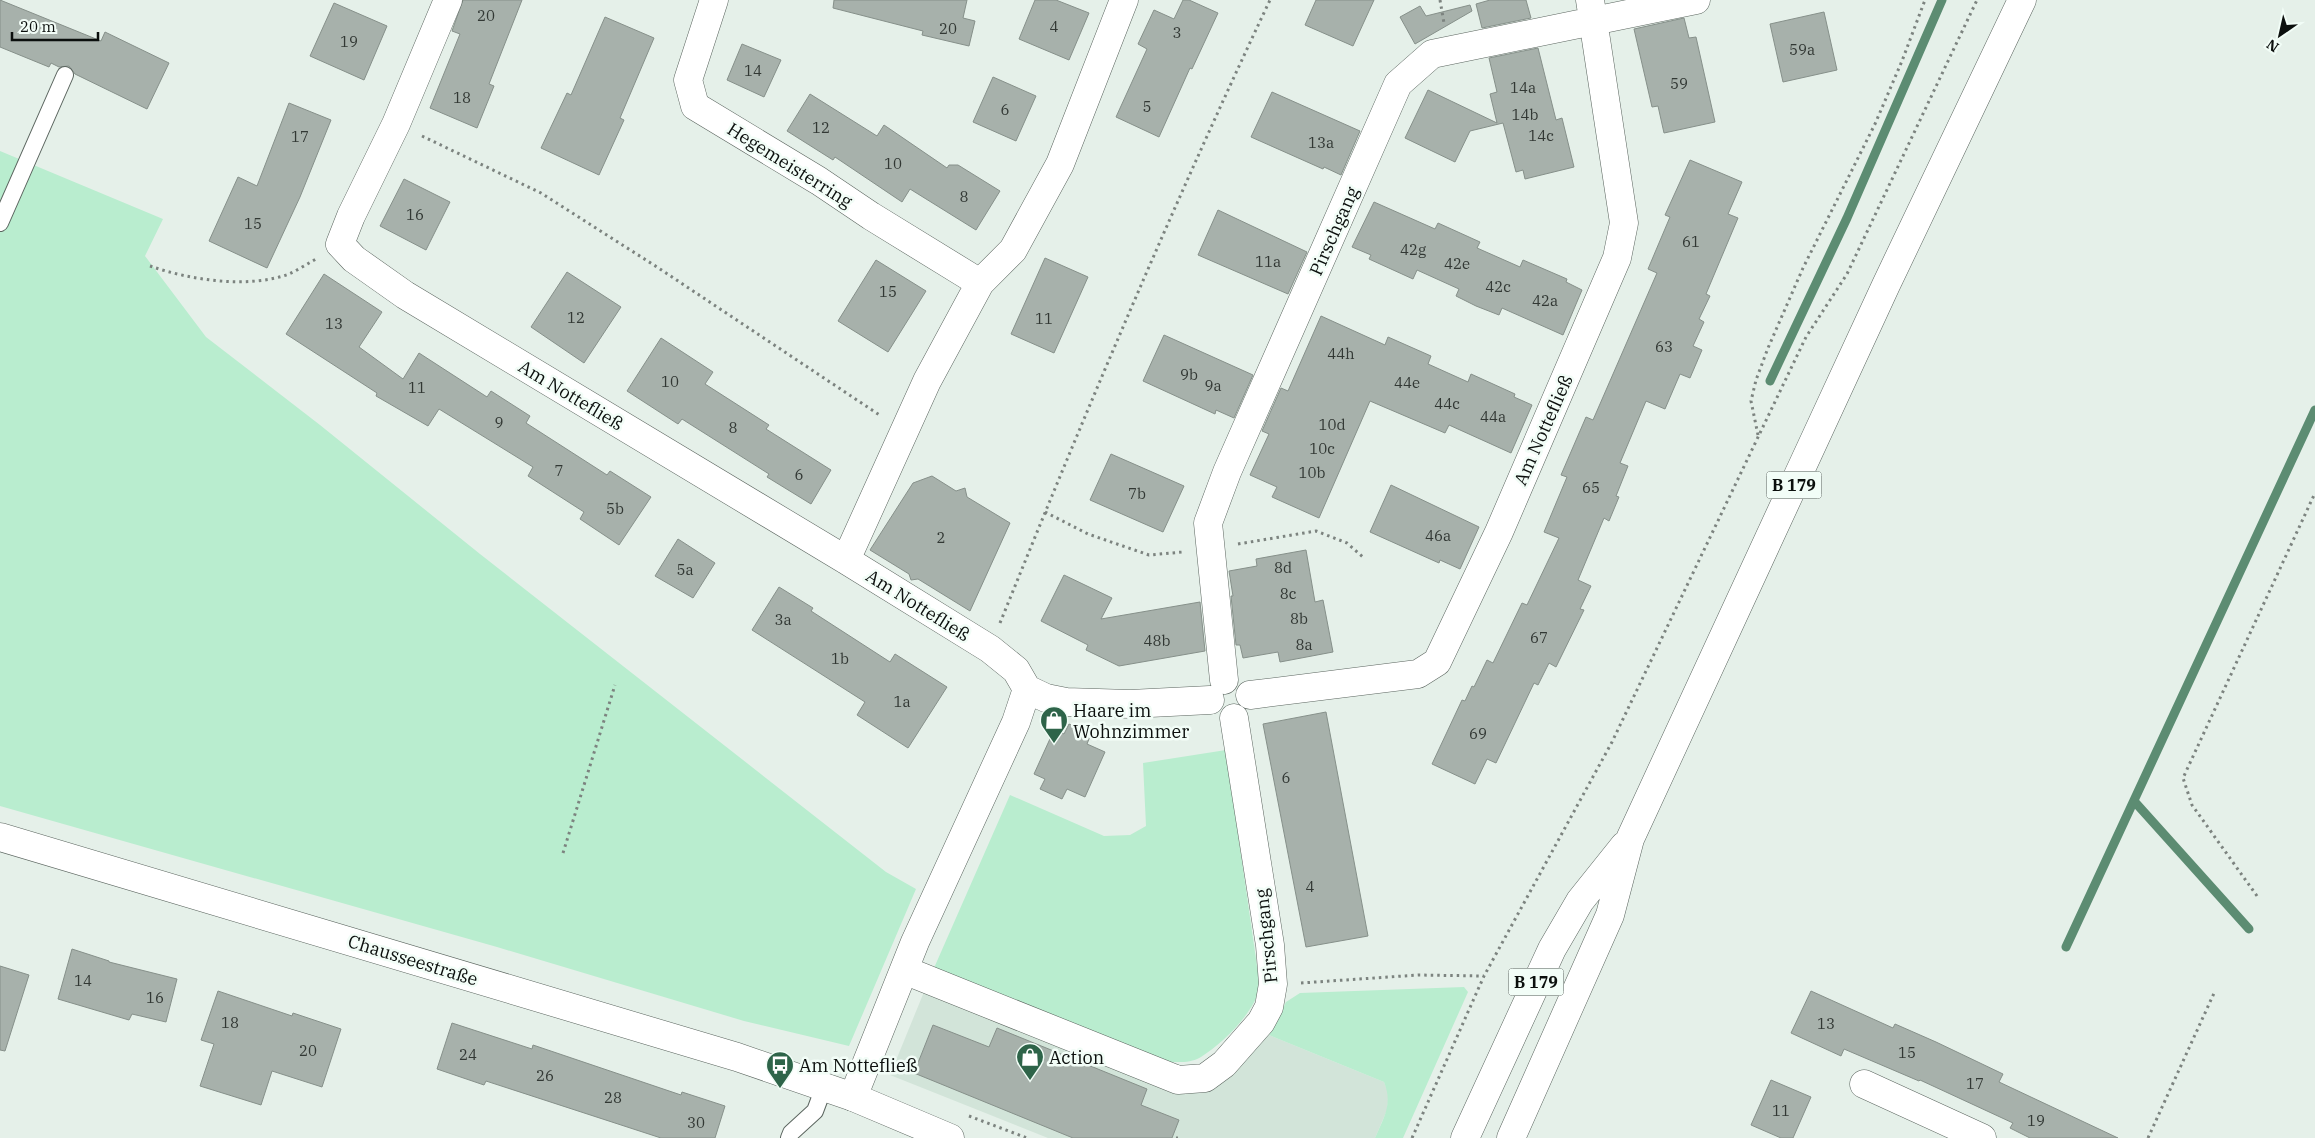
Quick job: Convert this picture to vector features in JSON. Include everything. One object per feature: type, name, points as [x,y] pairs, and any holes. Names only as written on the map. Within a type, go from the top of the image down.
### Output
[{"type":"street","points":[[340,244],[350,216],[396,124],[448,0]]},
{"type":"street","name":"Hegemeisterring","points":[[714,0],[688,80],[695,106],[819,181],[871,216],[980,283]]},
{"type":"street","points":[[846,560],[927,381],[980,283],[1013,250],[1060,164],[1124,0]]},
{"type":"street","name":"Pirschgang","points":[[1217,690],[1208,524],[1227,472],[1398,84],[1432,54],[1592,11],[1696,0]]},
{"type":"street","name":"B 179","points":[[1512,1138],[1610,915],[1630,839],[1891,276],[2022,0]]},
{"type":"street","name":"Am Nottefließ","points":[[1250,695],[1418,674],[1437,662],[1499,532],[1617,258],[1624,223],[1592,11]]},
{"type":"street","name":"Am Nottefließ","points":[[340,244],[354,259],[405,295],[846,560],[990,649],[1016,670],[1027,688]]},
{"type":"street","points":[[852,1097],[915,942],[1016,722],[1027,688],[1046,698],[1066,702],[1130,704],[1217,690],[1232,679],[1246,687],[1250,695],[1246,709],[1241,715],[1234,718],[1225,718],[1218,714],[1213,707],[1217,690]]},
{"type":"street","name":"Pirschgang","points":[[904,970],[1178,1080],[1205,1078],[1224,1064],[1261,1022],[1269,1007],[1273,984],[1270,945],[1234,718]]},
{"type":"street","name":"Chausseestraße","points":[[0,837],[623,1022],[737,1058],[852,1097],[950,1138]]},
{"type":"street","name":"B 179","points":[[1465,1138],[1552,949],[1580,901],[1630,839]]},
{"type":"street","points":[[1864,1084],[1982,1138]]},
{"type":"lane","points":[[0,223],[65,75]]},
{"type":"lane","points":[[789,1138],[815,1111],[824,1087]]},
{"type":"path","points":[[990,649],[1100,378],[1202,144],[1270,0]]},
{"type":"path","points":[[1758,435],[1751,401],[1765,356],[1803,268],[1875,124],[1925,0]]},
{"type":"path","points":[[1412,1138],[1484,976],[1612,742],[1806,337],[1847,274],[1977,0]]},
{"type":"path","points":[[396,124],[541,193],[657,267],[904,432]]},
{"type":"path","points":[[150,266],[170,273],[228,282],[266,279],[289,274],[340,244]]},
{"type":"path","points":[[2257,896],[2192,805],[2183,778],[2315,493]]},
{"type":"path","points":[[563,853],[615,685]]},
{"type":"path","points":[[1273,984],[1418,976],[1484,976]]},
{"type":"path","points":[[2148,1138],[2215,991]]},
{"type":"shaded area","points":[[926,987],[1178,1085],[1256,1038],[1269,1035],[1384,1082],[1389,1094],[1387,1110],[1375,1138],[1048,1138],[890,1075]]},
{"type":"green space","points":[[0,151],[163,219],[145,256],[206,337],[886,872],[916,889],[849,1046],[744,1021],[497,947],[0,806]]},
{"type":"green space","points":[[1226,750],[1260,987],[1257,997],[1244,1017],[1228,1036],[1210,1051],[1201,1057],[1186,1062],[1170,1062],[934,968],[1010,795],[1104,836],[1130,835],[1146,826],[1143,763]]},
{"type":"green space","points":[[1464,987],[1468,992],[1403,1138],[1375,1138],[1387,1104],[1388,1097],[1384,1082],[1269,1035],[1286,1002],[1300,993]]},
{"type":"building","points":[[0,0],[101,41],[105,32],[169,63],[147,109],[75,74],[69,66],[59,67],[51,63],[49,67],[0,47]]},
{"type":"building","points":[[463,0],[522,0],[489,84],[494,86],[477,128],[430,108],[460,34],[452,31]]},
{"type":"building","points":[[834,0],[967,0],[963,18],[975,21],[969,46],[922,35],[923,31],[833,8]]},
{"type":"building","points":[[1035,0],[1056,0],[1089,13],[1069,60],[1019,39]]},
{"type":"building","points":[[1183,0],[1189,0],[1218,13],[1192,69],[1190,68],[1159,137],[1116,117],[1147,49],[1138,44],[1154,10],[1174,19]]},
{"type":"building","points":[[1316,0],[1374,0],[1353,46],[1305,25]]},
{"type":"building","points":[[1490,0],[1526,0],[1531,18],[1482,28],[1476,4]]},
{"type":"building","points":[[334,3],[387,26],[364,80],[310,56]]},
{"type":"building","points":[[1470,5],[1472,11],[1415,44],[1400,17],[1420,6],[1426,16]]},
{"type":"building","points":[[1824,12],[1837,70],[1783,82],[1770,24]]},
{"type":"building","points":[[605,17],[654,38],[620,118],[624,120],[599,175],[541,148],[567,93],[571,95]]},
{"type":"building","points":[[1684,18],[1689,38],[1696,37],[1715,122],[1664,133],[1658,106],[1652,107],[1634,29]]},
{"type":"building","points":[[742,44],[781,60],[764,97],[727,80]]},
{"type":"building","points":[[1538,48],[1556,120],[1562,118],[1574,167],[1525,179],[1523,170],[1516,172],[1503,123],[1470,131],[1455,162],[1405,138],[1428,90],[1497,123],[1490,94],[1497,92],[1489,58]]},
{"type":"building","points":[[993,77],[1036,96],[1016,141],[973,122]]},
{"type":"building","points":[[1272,92],[1360,131],[1341,175],[1251,137]]},
{"type":"building","points":[[810,94],[877,136],[884,125],[947,168],[949,165],[958,165],[1000,191],[976,230],[910,189],[902,202],[835,157],[833,160],[787,131]]},
{"type":"building","points":[[289,103],[331,120],[300,197],[267,268],[209,241],[238,177],[257,186]]},
{"type":"building","points":[[1690,160],[1742,182],[1728,214],[1738,218],[1706,294],[1710,296],[1699,319],[1704,322],[1693,346],[1702,350],[1690,378],[1680,374],[1665,409],[1646,401],[1620,463],[1628,466],[1616,496],[1619,497],[1609,521],[1604,518],[1578,580],[1591,586],[1580,609],[1584,610],[1556,667],[1549,663],[1538,685],[1534,683],[1496,763],[1487,759],[1475,784],[1432,764],[1462,700],[1465,701],[1472,686],[1474,687],[1487,660],[1493,663],[1522,603],[1527,605],[1559,538],[1544,532],[1567,477],[1561,475],[1586,417],[1593,420],[1657,273],[1648,269],[1670,217],[1665,215]]},
{"type":"building","points":[[404,179],[450,202],[426,250],[380,226]]},
{"type":"building","points":[[1374,202],[1435,229],[1438,223],[1480,242],[1477,248],[1520,267],[1523,260],[1567,279],[1566,282],[1582,290],[1563,335],[1502,308],[1499,315],[1476,306],[1456,296],[1459,289],[1417,270],[1413,279],[1369,259],[1371,255],[1352,247]]},
{"type":"building","points":[[1218,210],[1307,252],[1288,294],[1198,255]]},
{"type":"building","points":[[1045,258],[1088,277],[1054,353],[1011,334]]},
{"type":"building","points":[[876,260],[926,291],[888,352],[838,321]]},
{"type":"building","points":[[567,272],[621,307],[584,363],[531,327]]},
{"type":"building","points":[[324,274],[382,312],[359,347],[403,379],[419,353],[487,397],[491,391],[530,416],[526,423],[607,475],[610,471],[651,497],[619,545],[580,519],[584,512],[528,476],[533,467],[439,409],[428,426],[376,396],[377,393],[286,334]]},
{"type":"building","points":[[1321,316],[1385,345],[1388,337],[1431,356],[1428,364],[1468,382],[1471,374],[1515,394],[1514,397],[1532,405],[1511,453],[1449,425],[1445,433],[1370,401],[1319,518],[1272,497],[1277,487],[1250,475],[1269,434],[1262,431],[1281,388],[1288,391]]},
{"type":"building","points":[[1164,335],[1253,375],[1234,418],[1216,410],[1215,414],[1143,381]]},
{"type":"building","points":[[661,338],[713,372],[705,384],[769,425],[766,429],[831,470],[811,504],[767,477],[769,474],[682,419],[678,424],[627,391]]},
{"type":"building","points":[[1111,454],[1184,486],[1163,532],[1090,500]]},
{"type":"building","points":[[932,476],[956,491],[965,488],[967,497],[1010,523],[970,611],[918,579],[911,580],[909,574],[870,550],[913,483]]},
{"type":"building","points":[[1391,485],[1479,527],[1460,569],[1440,560],[1439,563],[1370,532]]},
{"type":"building","points":[[678,539],[715,563],[693,598],[655,576]]},
{"type":"building","points":[[1306,550],[1315,602],[1323,600],[1333,652],[1280,662],[1278,652],[1243,658],[1240,645],[1236,645],[1231,596],[1233,596],[1229,571],[1257,566],[1256,559]]},
{"type":"building","points":[[1064,575],[1112,598],[1101,619],[1200,602],[1205,651],[1119,666],[1086,650],[1088,645],[1041,621]]},
{"type":"building","points":[[779,587],[813,608],[811,611],[890,662],[895,654],[947,687],[908,748],[857,715],[865,702],[752,630]]},
{"type":"building","points":[[1326,712],[1368,936],[1306,947],[1263,724]]},
{"type":"building","points":[[1069,724],[1091,734],[1087,744],[1105,752],[1085,797],[1067,789],[1062,799],[1040,789],[1045,779],[1034,774],[1054,730],[1064,734]]},
{"type":"building","points":[[72,949],[109,962],[177,979],[166,1022],[132,1014],[129,1020],[58,999]]},
{"type":"building","points":[[0,966],[29,975],[5,1051],[0,1050]]},
{"type":"building","points":[[218,991],[292,1016],[293,1013],[341,1029],[322,1087],[272,1071],[261,1105],[200,1086],[214,1044],[201,1040]]},
{"type":"building","points":[[1811,991],[1893,1028],[1895,1024],[2003,1074],[1999,1082],[2118,1138],[2030,1138],[2010,1128],[2013,1123],[1920,1080],[1844,1049],[1841,1056],[1791,1033]]},
{"type":"building","points":[[452,1023],[532,1049],[533,1045],[681,1095],[682,1092],[725,1106],[715,1138],[661,1138],[486,1081],[484,1085],[437,1069]]},
{"type":"building","name":"Action","points":[[933,1025],[989,1047],[997,1028],[1147,1089],[1141,1105],[1179,1120],[1172,1138],[1073,1138],[914,1073]]},
{"type":"building","points":[[1771,1080],[1811,1097],[1793,1138],[1781,1138],[1751,1125]]},
{"type":"waterway","points":[[1770,381],[1847,218],[1942,0]]},
{"type":"waterway","points":[[2066,947],[2315,410]]},
{"type":"waterway","points":[[2134,801],[2249,929]]},
{"type":"place","name":"Haare im Wohnzimmer","points":[[1054,744]]},
{"type":"place","name":"Action","points":[[1030,1081]]},
{"type":"place","name":"Am Nottefließ","points":[[780,1089]]}]
